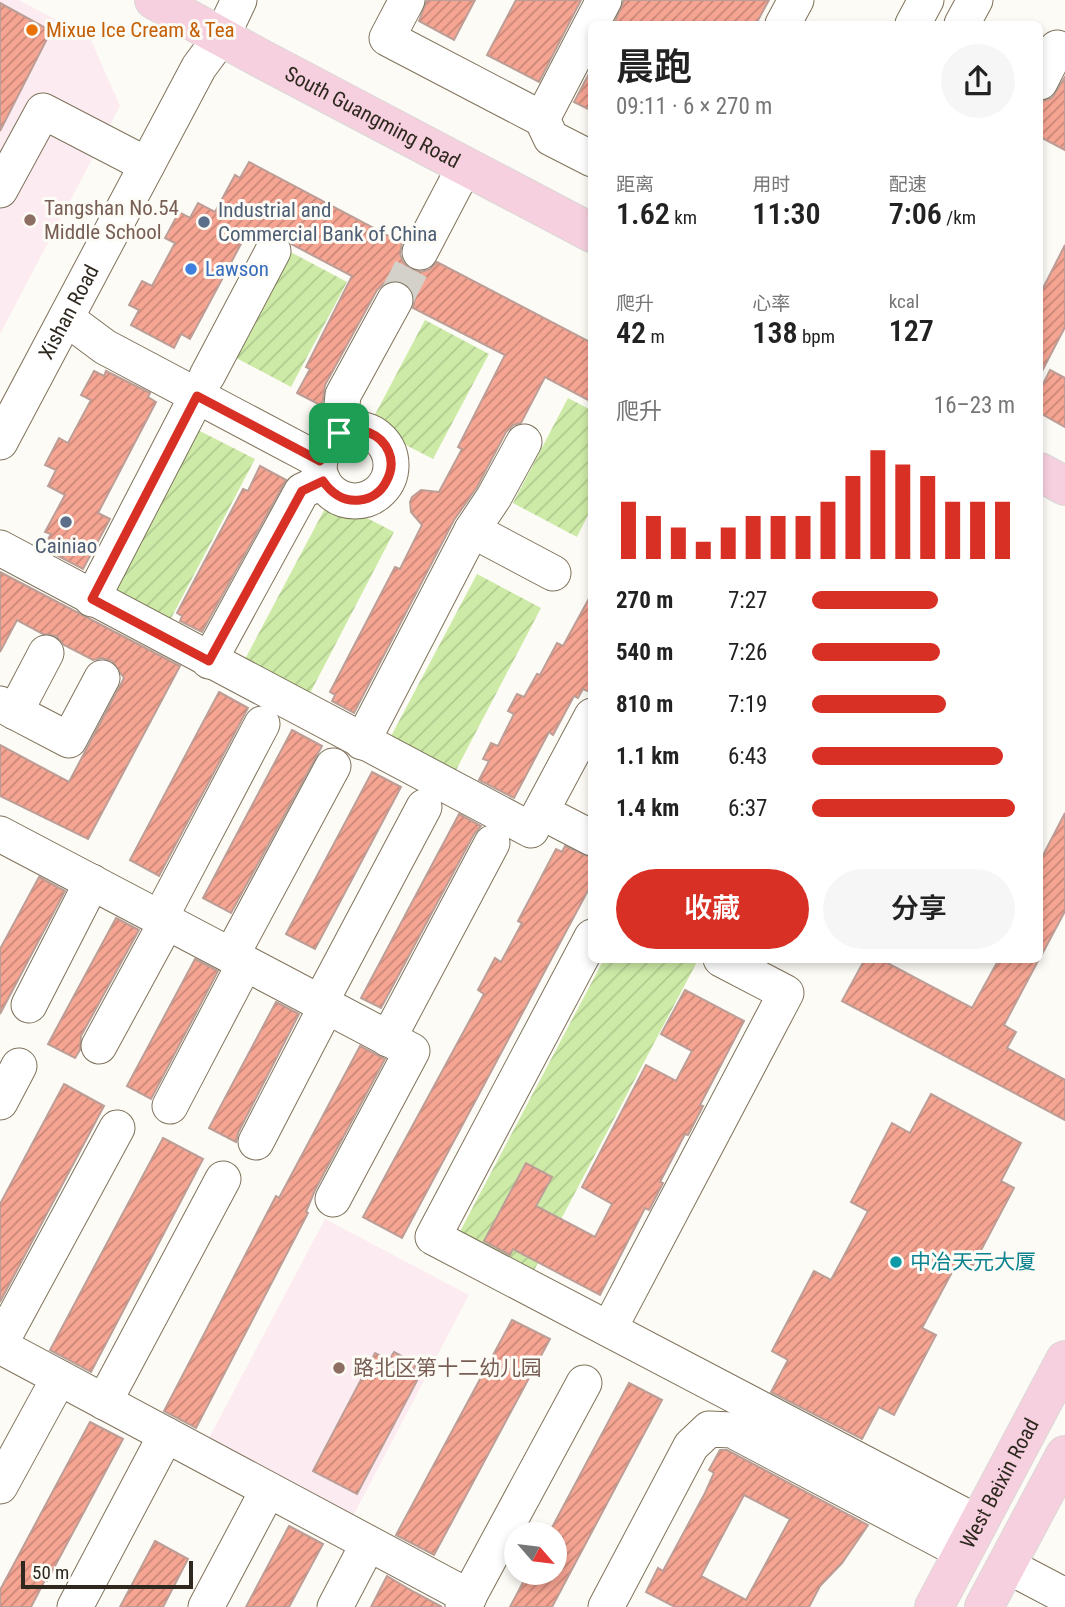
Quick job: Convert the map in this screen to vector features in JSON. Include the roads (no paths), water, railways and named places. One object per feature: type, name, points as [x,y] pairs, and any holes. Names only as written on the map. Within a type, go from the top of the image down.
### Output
[{"type":"main road","name":"South Guangming Road","points":[[154,0],[588,231]]},
{"type":"main road","points":[[1043,474],[1065,486]]},
{"type":"main road","name":"West Beixin Road","points":[[934,1607],[1065,1360]]},
{"type":"main road","points":[[984,1607],[1065,1455]]},
{"type":"street","name":"Xishan Road","points":[[0,442],[198,67],[222,36],[239,0]]},
{"type":"street","points":[[407,0],[387,38],[542,119],[551,138],[588,157]]},
{"type":"street","points":[[593,21],[604,0]]},
{"type":"street","points":[[785,21],[796,0]]},
{"type":"street","points":[[915,21],[926,0]]},
{"type":"street","points":[[964,21],[975,0]]},
{"type":"street","points":[[542,119],[588,31]]},
{"type":"street","points":[[1043,76],[1057,48]]},
{"type":"street","points":[[0,190],[43,111],[147,165]]},
{"type":"street","points":[[420,252],[466,166]]},
{"type":"street","points":[[92,599],[273,251]]},
{"type":"street","points":[[209,661],[302,491],[328,454],[343,395],[395,300]]},
{"type":"street","points":[[65,318],[105,347],[202,386],[328,454]]},
{"type":"street","points":[[362,742],[472,530],[494,497],[524,442]]},
{"type":"street","points":[[472,530],[553,573]]},
{"type":"street","points":[[0,548],[531,830],[588,723]]},
{"type":"street","points":[[46,653],[7,708],[69,740],[102,678]]},
{"type":"street","points":[[99,1046],[261,724]]},
{"type":"street","points":[[170,1106],[238,959],[333,766]]},
{"type":"street","points":[[256,1142],[424,807]]},
{"type":"street","points":[[559,821],[588,836]]},
{"type":"street","points":[[3,843],[92,882],[412,1051],[333,1199]]},
{"type":"street","points":[[388,1040],[492,843]]},
{"type":"street","points":[[29,1006],[92,882]]},
{"type":"street","points":[[588,945],[433,1237],[491,1260],[971,1538]]},
{"type":"street","points":[[609,1329],[786,993],[729,963]]},
{"type":"street","points":[[0,1102],[19,1066]]},
{"type":"street","points":[[117,1128],[0,1345],[368,1544],[466,1602],[584,1383]]},
{"type":"street","points":[[104,1402],[223,1179]]},
{"type":"street","points":[[0,1486],[59,1378]]},
{"type":"street","points":[[606,1607],[691,1446],[709,1429],[732,1430],[971,1538]]},
{"type":"street","points":[[75,1607],[166,1435]]},
{"type":"street","points":[[205,1607],[268,1490]]},
{"type":"street","points":[[335,1607],[368,1544]]},
{"type":"street","points":[[1006,1566],[1065,1596]]},
{"type":"tunnel","points":[[395,300],[420,252]]},
{"type":"place","name":"Mixue Ice Cream & Tea","points":[[32,30]]},
{"type":"place","name":"Tangshan No.54 Middle School","points":[[30,220]]},
{"type":"place","name":"Industrial and Commercial Bank of China","points":[[204,222]]},
{"type":"place","name":"Lawson","points":[[191,269]]},
{"type":"place","name":"Cainiao","points":[[66,522]]},
{"type":"place","name":"中冶天元大厦","points":[[896,1262]]},
{"type":"place","name":"路北区第十二幼儿园","points":[[339,1368]]}]
